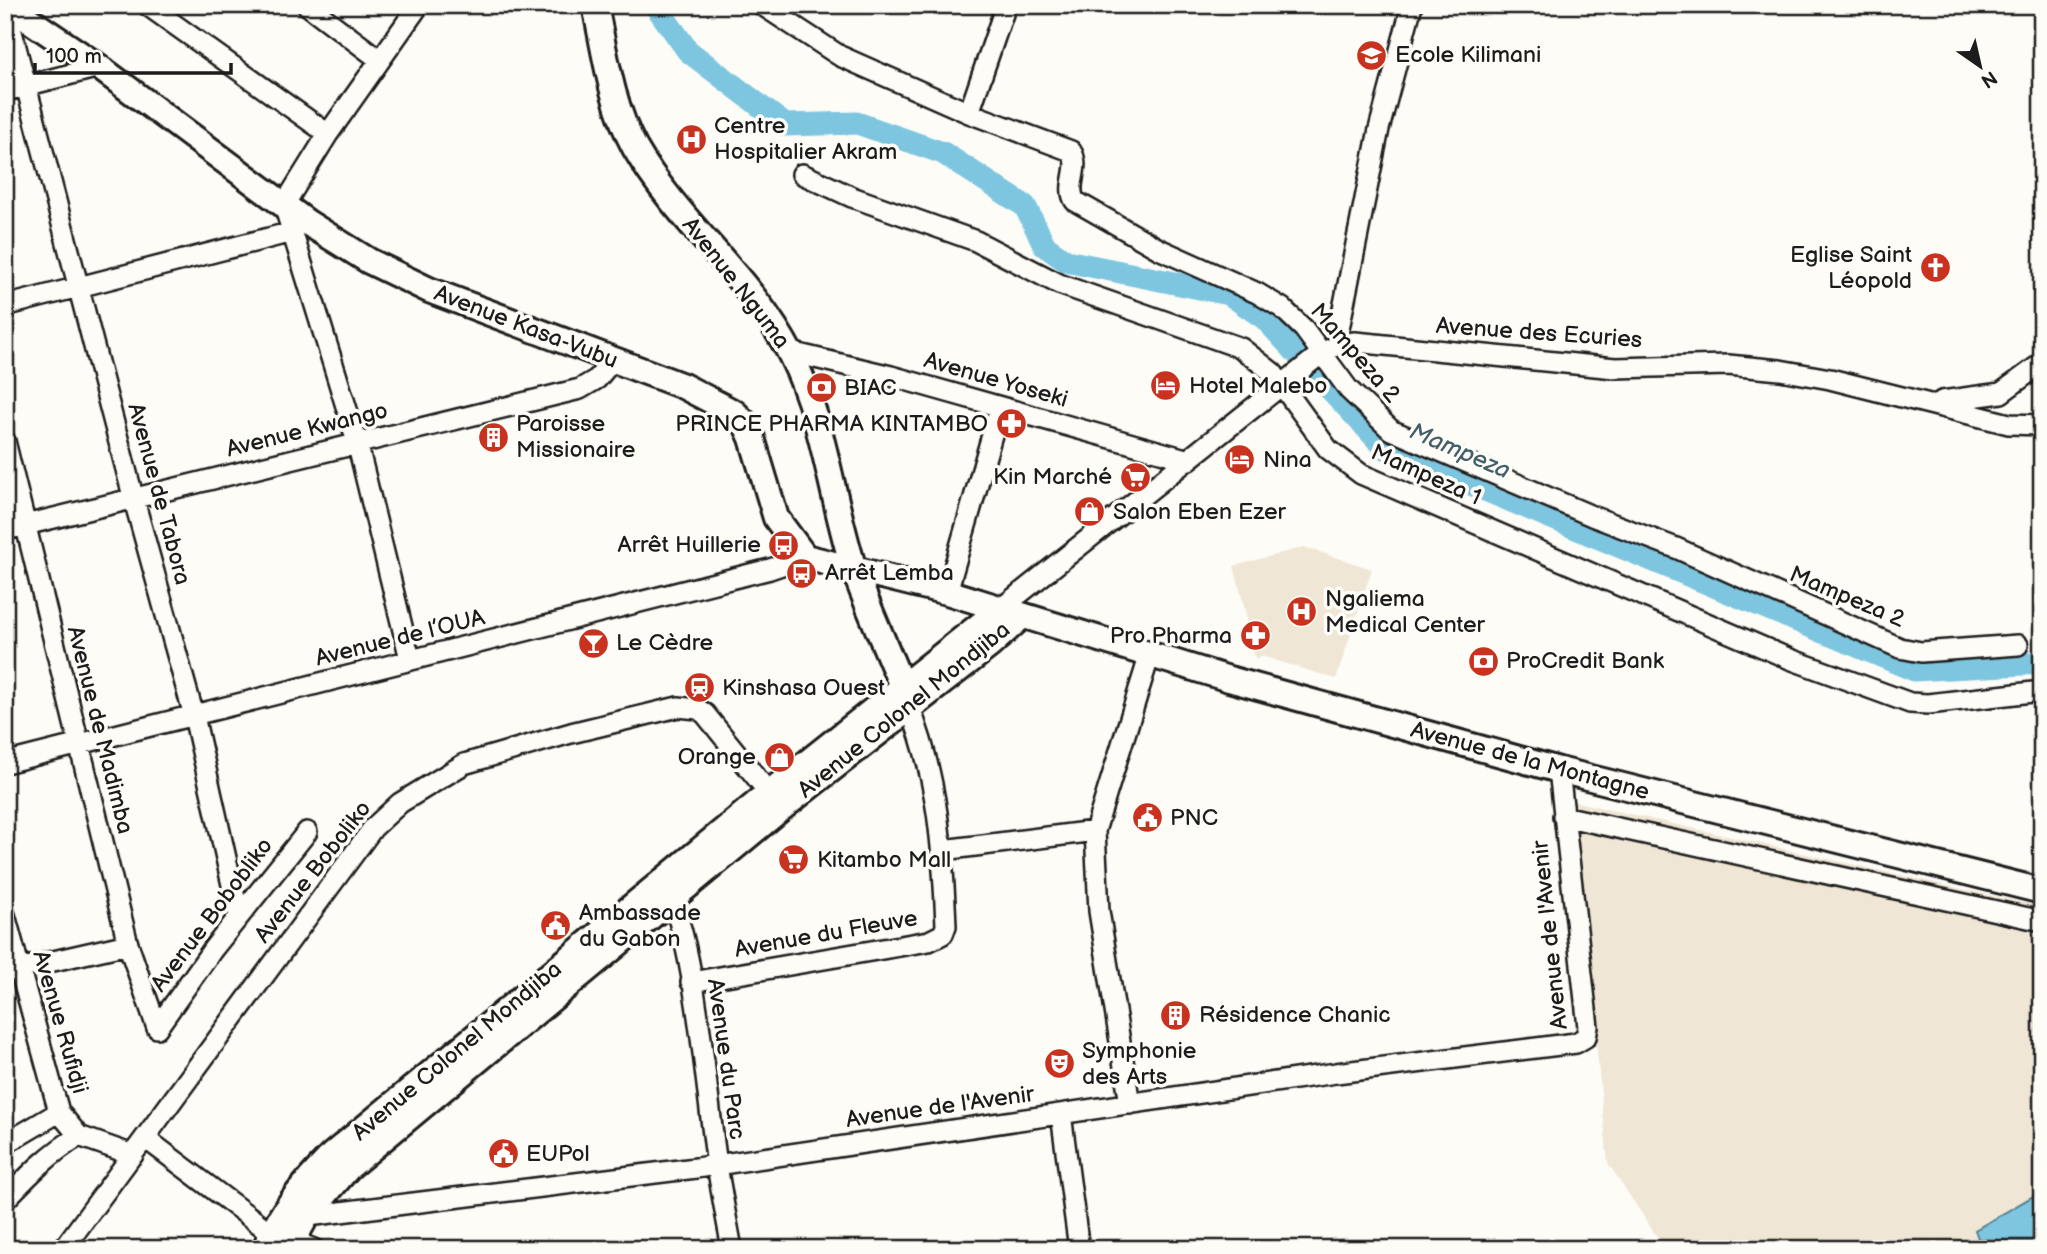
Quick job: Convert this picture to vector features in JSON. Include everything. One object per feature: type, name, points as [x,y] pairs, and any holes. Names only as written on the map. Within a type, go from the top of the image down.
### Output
[{"type":"main road","name":"Avenue Nguma","points":[[595,5],[615,98],[635,148],[661,186],[747,292],[789,352],[810,401],[854,568],[906,697]]},
{"type":"main road","name":"Avenue Kasa-Vubu","points":[[20,8],[327,236],[393,274],[612,361],[683,386],[734,413],[745,423],[776,518],[805,557]]},
{"type":"main road","points":[[805,557],[947,593],[1010,613]]},
{"type":"main road","name":"Avenue Colonel Mondjiba","points":[[288,1236],[310,1178],[332,1155],[666,892],[1010,613]]},
{"type":"main road","name":"Avenue de la Montagne","points":[[1010,613],[1242,683],[1559,769],[2042,891]]},
{"type":"main road","name":"Avenue Colonel Mondjiba","points":[[666,892],[769,793],[906,697]]},
{"type":"street","points":[[147,5],[328,134]]},
{"type":"street","points":[[306,5],[380,60]]},
{"type":"street","points":[[410,659],[357,442],[284,205],[328,134],[419,5]]},
{"type":"street","name":"Mampeza 2","points":[[762,5],[826,49],[969,113],[1071,151],[1076,162],[1072,197],[1078,203],[1158,249],[1257,293],[1282,308],[1304,329],[1317,357],[1391,430],[1592,516],[1676,548],[1886,642],[1921,652],[2018,645]]},
{"type":"street","points":[[1340,344],[1338,334],[1379,129],[1412,5]]},
{"type":"street","name":"Avenue de Tabora","points":[[20,8],[26,87],[134,500],[194,716],[239,916]]},
{"type":"street","points":[[969,113],[1000,8]]},
{"type":"street","points":[[5,91],[99,66]]},
{"type":"street","name":"Mampeza 1","points":[[802,174],[852,197],[976,241],[1059,284],[1241,348],[1261,360],[1284,384],[1328,449],[1361,474],[1790,659],[1909,703],[1928,704],[2042,691]]},
{"type":"street","points":[[5,306],[292,232]]},
{"type":"street","name":"Avenue des Ecuries","points":[[1010,613],[1053,568],[1317,357],[1340,344],[1355,342],[1615,368],[1728,365],[1830,379],[2037,428]]},
{"type":"street","name":"Avenue Yoseki","points":[[789,352],[891,376],[1189,460]]},
{"type":"street","name":"Avenue Kwango","points":[[5,530],[580,389],[597,379],[612,361]]},
{"type":"street","name":"Avenue des Ecuries","points":[[1922,401],[1966,400],[2001,393],[2042,363]]},
{"type":"street","points":[[947,593],[1000,407]]},
{"type":"street","name":"Avenue de Madimba","points":[[5,441],[77,745],[128,944],[157,1028]]},
{"type":"street","name":"Avenue de l’OUA","points":[[5,763],[685,592],[805,557]]},
{"type":"street","points":[[1130,1104],[1099,911],[1095,831],[1150,654]]},
{"type":"street","name":"Avenue du Fleuve","points":[[691,982],[937,939],[946,926],[943,850],[929,761],[906,697]]},
{"type":"street","name":"Avenue Boboliko","points":[[63,1249],[373,828],[400,803],[450,770],[571,733],[678,707],[692,707],[705,714],[769,793]]},
{"type":"street","name":"Avenue de l'Avenir","points":[[288,1236],[717,1165],[1583,1040],[1588,1027],[1559,769]]},
{"type":"street","points":[[1563,817],[2042,921]]},
{"type":"street","points":[[943,850],[1095,831]]},
{"type":"street","name":"Avenue Bobobliko","points":[[157,1028],[239,916],[307,832]]},
{"type":"street","name":"Avenue du Parc","points":[[666,892],[691,982],[732,1249]]},
{"type":"street","name":"Avenue Rufidji","points":[[5,915],[12,970],[59,1112],[79,1136]]},
{"type":"street","points":[[12,970],[128,944]]},
{"type":"street","points":[[5,1144],[59,1112]]},
{"type":"street","points":[[1061,1114],[1079,1249]]},
{"type":"street","points":[[5,1200],[36,1167],[61,1146],[79,1136],[133,1155]]},
{"type":"street","points":[[145,1138],[288,1236]]},
{"type":"shaded area","name":"Ngaliema Medical Center","points":[[1304,547],[1372,569],[1336,679],[1261,656],[1256,659],[1250,649],[1254,646],[1234,566]]},
{"type":"shaded area","points":[[1572,801],[2042,907],[2042,1191],[1976,1230],[1982,1249],[1665,1249],[1608,1163]]},
{"type":"water","points":[[2042,1191],[2042,1249],[1982,1249],[1975,1230]]},
{"type":"waterway","name":"Mampeza","points":[[655,5],[688,51],[785,125],[857,123],[943,153],[1025,206],[1045,246],[1066,261],[1229,294],[1264,318],[1385,448],[1914,670],[2042,663]]},
{"type":"place","name":"Ecole Kilimani","points":[[1372,55]]},
{"type":"place","name":"Centre Hospitalier Akram","points":[[691,139]]},
{"type":"place","name":"Eglise Saint Léopold","points":[[1935,268]]},
{"type":"place","name":"Hotel Malebo","points":[[1166,386]]},
{"type":"place","name":"BIAC","points":[[821,388]]},
{"type":"place","name":"PRINCE PHARMA KINTAMBO","points":[[1011,424]]},
{"type":"place","name":"Paroisse Missionaire","points":[[493,437]]},
{"type":"place","name":"Nina","points":[[1240,460]]},
{"type":"place","name":"Kin Marché","points":[[1135,477]]},
{"type":"place","name":"Salon Eben Ezer","points":[[1090,512]]},
{"type":"place","name":"Arrêt Huillerie","points":[[784,545]]},
{"type":"place","name":"Arrêt Lemba","points":[[802,573]]},
{"type":"place","name":"Ngaliema Medical Center","points":[[1302,612]]},
{"type":"place","name":"Pro Pharma","points":[[1255,636]]},
{"type":"place","name":"Le Cèdre","points":[[593,643]]},
{"type":"place","name":"ProCredit Bank","points":[[1483,661]]},
{"type":"place","name":"Kinshasa Ouest","points":[[699,688]]},
{"type":"place","name":"Orange","points":[[779,757]]},
{"type":"place","name":"PNC","points":[[1147,818]]},
{"type":"place","name":"Kitambo Mall","points":[[794,860]]},
{"type":"place","name":"Ambassade du Gabon","points":[[556,926]]},
{"type":"place","name":"Résidence Chanic","points":[[1176,1015]]},
{"type":"place","name":"Symphonie des Arts","points":[[1059,1064]]},
{"type":"place","name":"EUPol","points":[[503,1154]]}]
